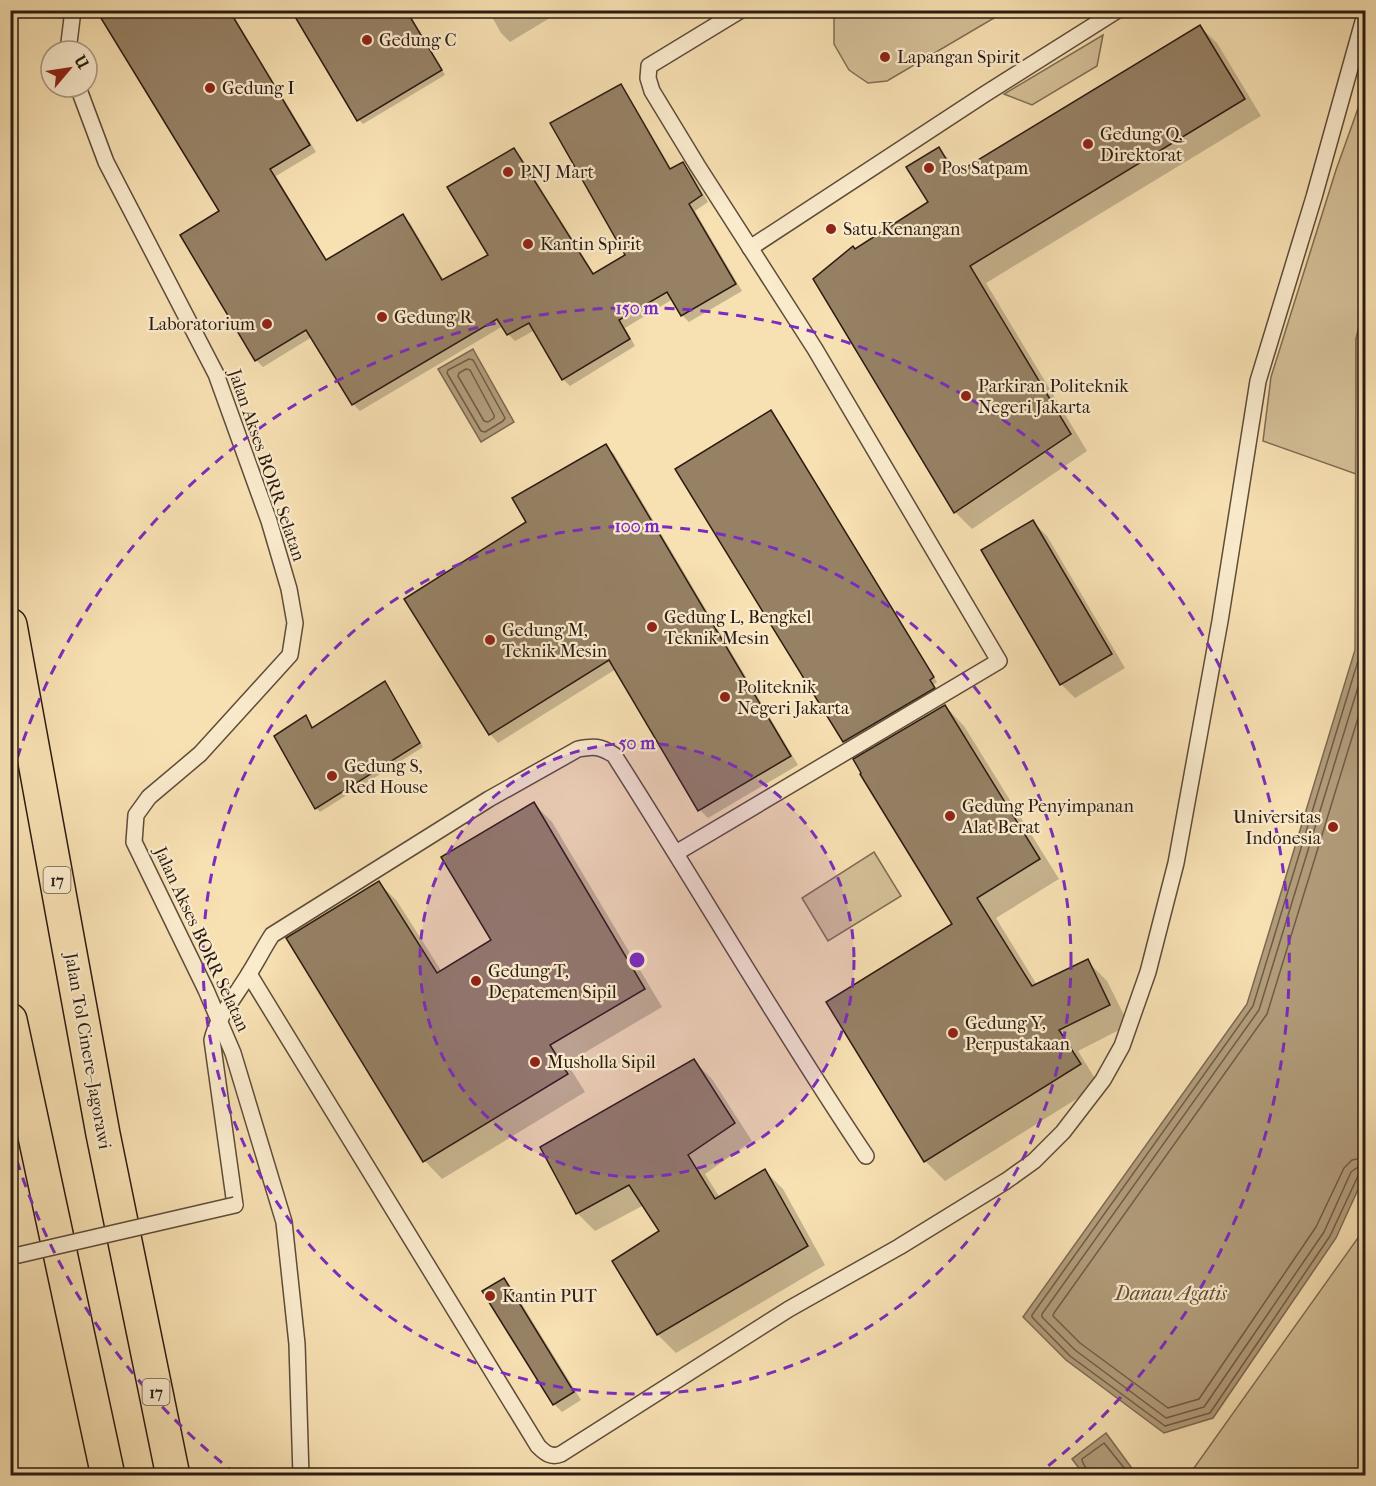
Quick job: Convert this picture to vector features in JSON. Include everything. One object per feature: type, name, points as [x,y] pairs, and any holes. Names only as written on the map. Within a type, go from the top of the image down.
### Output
[{"type":"highway","name":"Jalan Tol Cinere–Jagorawi","points":[[10,625],[103,1134],[173,1476]]},
{"type":"highway","points":[[10,1020],[108,1476]]},
{"type":"lane","points":[[69,39],[73,10]]},
{"type":"lane","points":[[676,853],[999,661],[815,349],[696,165],[652,91],[648,78],[649,66],[741,10]]},
{"type":"lane","points":[[750,248],[985,94],[1119,10]]},
{"type":"lane","points":[[249,974],[538,1446],[550,1455],[561,1454],[789,1309],[899,1247],[1006,1181],[1034,1161],[1063,1132],[1103,1080],[1122,1046],[1148,972],[1176,863],[1220,621],[1258,381],[1314,197],[1365,12]]},
{"type":"lane","name":"Jalan Akses BORR Selatan","points":[[82,99],[106,162],[216,374],[269,521],[289,589],[295,623],[290,655],[200,754],[149,797],[136,816],[134,842],[220,1021],[233,1053],[284,1222],[297,1344],[301,1476]]},
{"type":"lane","points":[[10,1257],[235,1205],[212,1040],[214,1029],[272,935],[479,806],[578,749],[590,747],[603,748],[614,755],[866,1156]]},
{"type":"shaded area","name":"Lapangan Spirit","points":[[841,11],[1006,11],[887,81],[868,83],[849,70],[834,44],[834,19]]},
{"type":"shaded area","points":[[1103,35],[1097,66],[1032,105],[1004,94]]},
{"type":"shaded area","points":[[1365,89],[1366,299],[1356,339],[1356,474],[1263,441],[1271,377],[1336,170]]},
{"type":"shaded area","points":[[874,852],[901,896],[828,941],[802,898]]},
{"type":"shaded area","points":[[1365,1228],[1365,1475],[1189,1475]]},
{"type":"water","name":"Danau Agatis","points":[[1365,299],[1365,1174],[1336,1238],[1213,1418],[1164,1433],[1066,1360],[1023,1317],[1247,1004],[1355,650],[1356,339]]},
{"type":"water","points":[[473,349],[514,422],[481,442],[438,369]]},
{"type":"water","points":[[1106,1433],[1134,1471],[1128,1475],[1084,1475],[1072,1459]]},
{"type":"building","points":[[96,10],[229,10],[310,145],[270,169],[326,260],[403,214],[442,280],[488,255],[447,187],[514,148],[593,274],[625,255],[550,123],[621,84],[670,169],[683,162],[702,195],[689,204],[736,284],[681,316],[667,292],[619,320],[630,339],[562,380],[529,323],[507,335],[497,319],[352,405],[306,330],[255,361],[180,235],[219,211]]},
{"type":"building","name":"Gedung C","points":[[291,10],[406,10],[442,70],[357,121]]},
{"type":"building","points":[[1200,25],[1245,99],[970,266],[1071,434],[954,513],[813,279],[853,246],[855,249],[928,202],[906,167],[939,147],[955,174]]},
{"type":"building","points":[[771,410],[934,677],[930,680],[935,688],[843,742],[675,469]]},
{"type":"building","name":"Gedung L, Bengkel Teknik Mesin","points":[[606,444],[791,756],[698,811],[609,660],[489,735],[404,599],[526,522],[512,498]]},
{"type":"building","points":[[1033,520],[1112,654],[1060,685],[981,550]]},
{"type":"building","name":"Gedung S, Red House","points":[[385,681],[420,743],[315,809],[274,736],[306,715],[312,728]]},
{"type":"building","points":[[945,705],[1040,859],[977,898],[1032,986],[1088,959],[1110,1005],[1059,1030],[1081,1064],[924,1162],[826,1002],[952,924],[853,759]]},
{"type":"building","name":"Gedung T, Depatemen Sipil","points":[[534,802],[645,989],[550,1045],[568,1074],[423,1162],[286,938],[379,881],[437,973],[491,940],[441,857]]},
{"type":"building","points":[[694,1059],[735,1123],[688,1155],[715,1199],[765,1169],[808,1246],[657,1335],[612,1261],[659,1231],[629,1185],[576,1214],[540,1147]]},
{"type":"building","points":[[504,1278],[574,1392],[553,1405],[482,1291]]},
{"type":"place","name":"Gedung C","points":[[367,40]]},
{"type":"place","name":"Lapangan Spirit","points":[[885,57]]},
{"type":"place","name":"Gedung I","points":[[210,88]]},
{"type":"place","name":"Gedung Q, Direktorat","points":[[1088,144]]},
{"type":"place","name":"Pos Satpam","points":[[929,168]]},
{"type":"place","name":"PNJ Mart","points":[[508,172]]},
{"type":"place","name":"Satu Kenangan","points":[[831,229]]},
{"type":"place","name":"Kantin Spirit","points":[[528,244]]},
{"type":"place","name":"Gedung R","points":[[382,317]]},
{"type":"place","name":"Laboratorium","points":[[267,324]]},
{"type":"place","name":"Parkiran Politeknik Negeri Jakarta","points":[[966,396]]},
{"type":"place","name":"Gedung L, Bengkel Teknik Mesin","points":[[652,627]]},
{"type":"place","name":"Gedung M, Teknik Mesin","points":[[490,640]]},
{"type":"place","name":"Politeknik Negeri Jakarta","points":[[725,697]]},
{"type":"place","name":"Gedung S, Red House","points":[[332,776]]},
{"type":"place","name":"Gedung Penyimpanan Alat Berat","points":[[950,816]]},
{"type":"place","name":"Universitas Indonesia","points":[[1333,827]]},
{"type":"place","name":"Gedung T, Depatemen Sipil","points":[[476,981]]},
{"type":"place","name":"Gedung Y, Perpustakaan","points":[[953,1033]]},
{"type":"place","name":"Musholla Sipil","points":[[535,1062]]},
{"type":"place","name":"Kantin PUT","points":[[490,1296]]}]
